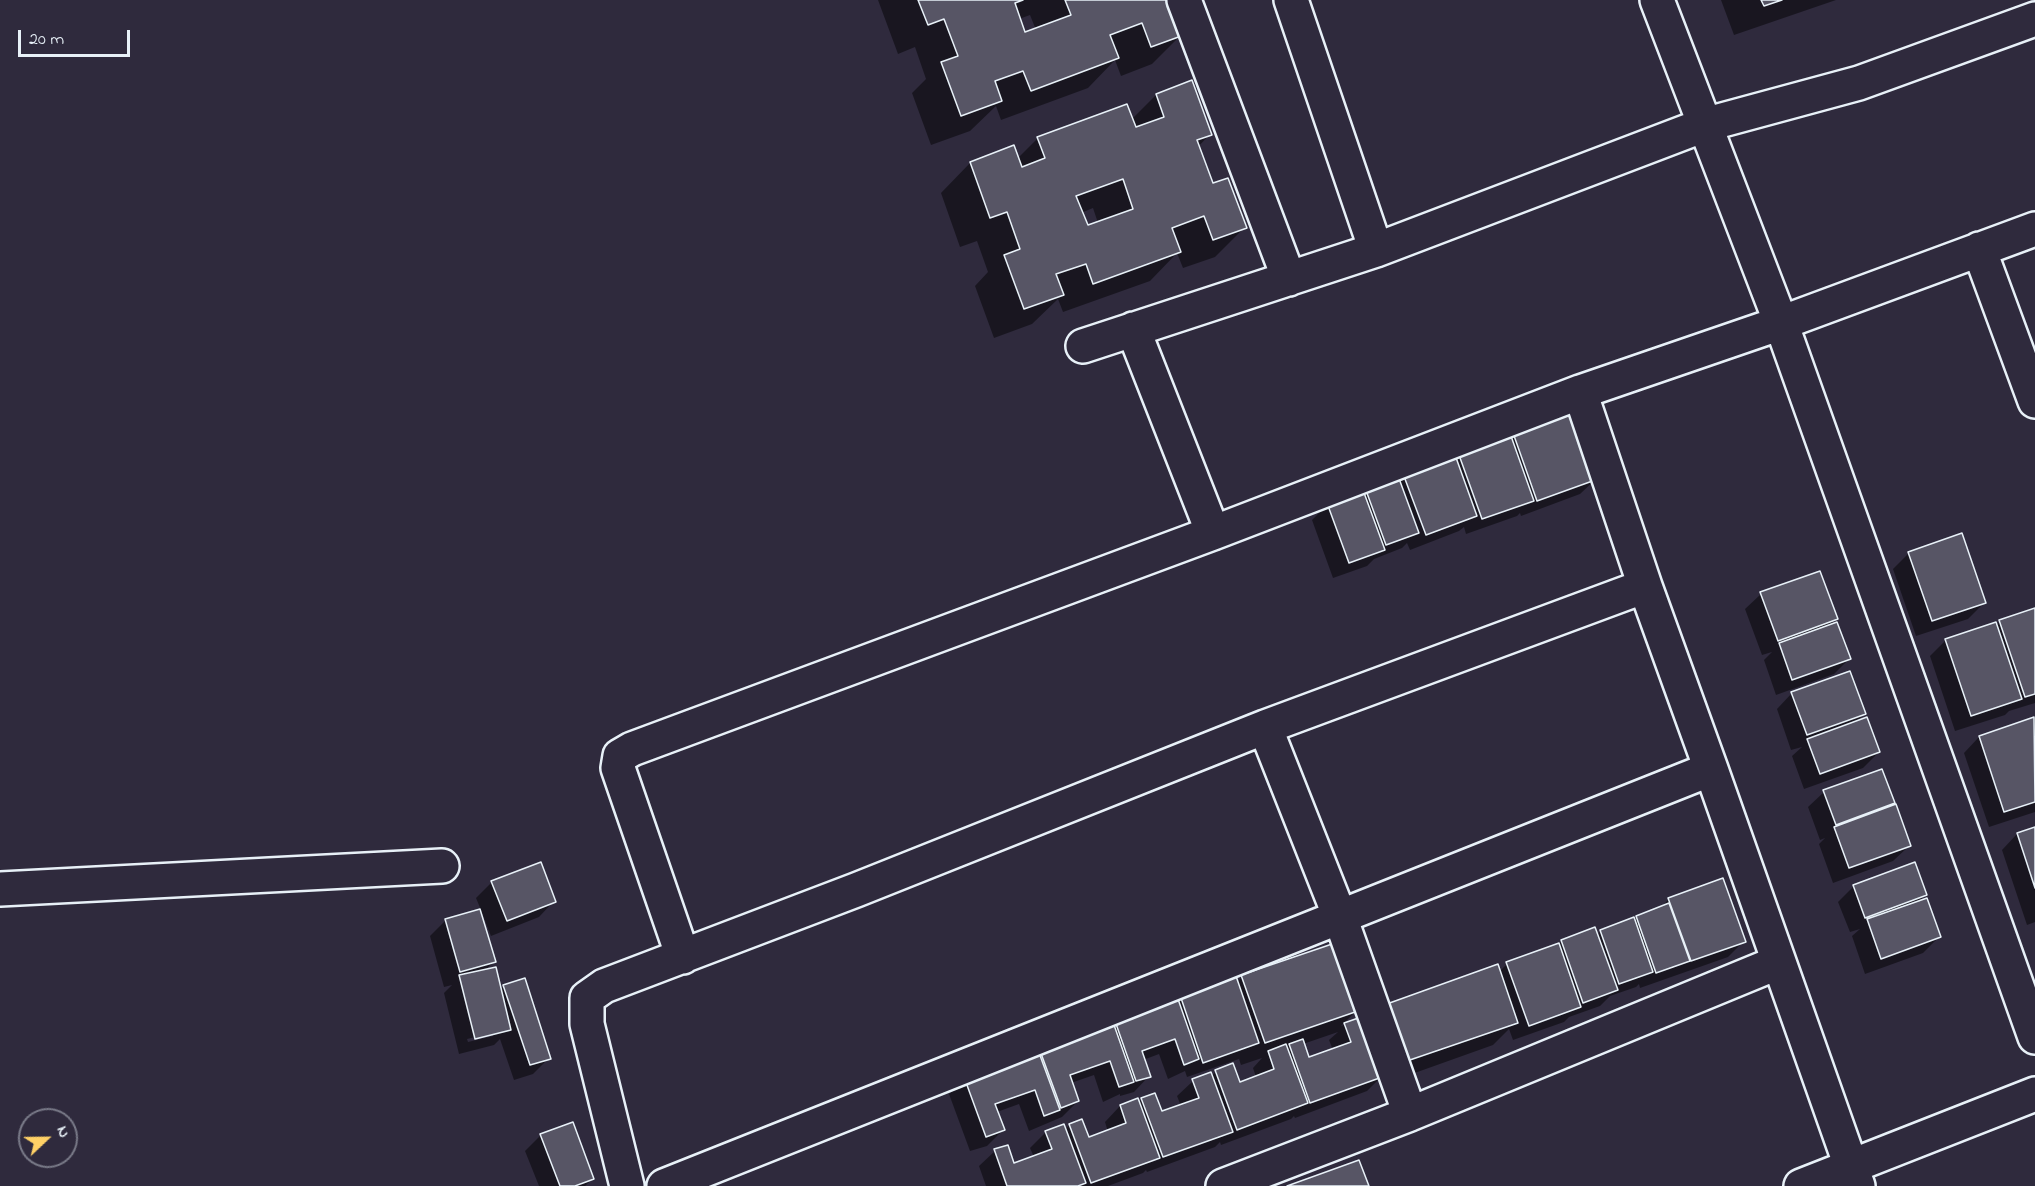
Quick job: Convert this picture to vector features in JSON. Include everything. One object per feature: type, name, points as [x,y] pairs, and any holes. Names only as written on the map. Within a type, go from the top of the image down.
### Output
[{"type":"street","points":[[1184,0],[1289,279]]},
{"type":"street","points":[[1291,0],[1376,250]]},
{"type":"street","points":[[1657,0],[1780,323],[2035,1037]]},
{"type":"street","points":[[1083,346],[1376,250],[1704,125],[1859,83],[2035,19]]},
{"type":"street","points":[[684,957],[618,768],[620,756],[632,749],[1213,533],[1580,392],[1780,323],[2035,229]]},
{"type":"street","points":[[1979,249],[2035,401]]},
{"type":"street","points":[[1133,329],[1213,533]]},
{"type":"street","points":[[1580,392],[1645,586],[1854,1177]]},
{"type":"street","points":[[627,1186],[587,1024],[587,998],[604,986],[684,957],[1265,727],[1645,586]]},
{"type":"street","points":[[1265,727],[1340,917],[1410,1114]]},
{"type":"street","points":[[664,1186],[1711,769]]},
{"type":"street","points":[[0,889],[442,866]]},
{"type":"street","points":[[1223,1186],[1410,1114],[1779,962]]},
{"type":"street","points":[[1801,1186],[1854,1177],[2035,1094]]},
{"type":"building","points":[[918,0],[1023,0],[1015,3],[1025,32],[1071,15],[1065,0],[1171,0],[1184,35],[1151,47],[1142,23],[1110,35],[1119,58],[1031,91],[1023,71],[995,81],[1002,101],[961,116],[941,62],[958,56],[944,19],[928,25]]},
{"type":"building","points":[[1761,0],[1782,0],[1764,6]]},
{"type":"building","points":[[1192,80],[1212,135],[1197,140],[1213,183],[1228,178],[1247,228],[1213,240],[1204,216],[1172,228],[1181,252],[1093,284],[1086,264],[1056,274],[1064,295],[1024,309],[1004,255],[1020,249],[1007,212],[990,218],[970,162],[1014,145],[1022,167],[1045,158],[1037,137],[1127,104],[1136,127],[1164,117],[1156,94]],"holes":[[[1123,179],[1133,209],[1088,225],[1076,196]]]},
{"type":"building","points":[[1572,408],[1598,479],[1537,501],[1512,430]]},
{"type":"building","points":[[1511,436],[1534,501],[1482,519],[1459,455]]},
{"type":"building","points":[[1454,452],[1477,516],[1426,535],[1402,471]]},
{"type":"building","points":[[1397,473],[1419,533],[1386,545],[1364,485]]},
{"type":"building","points":[[1363,490],[1385,550],[1349,563],[1327,503]]},
{"type":"building","points":[[1962,533],[1986,603],[1932,621],[1908,552]]},
{"type":"building","points":[[1820,571],[1838,619],[1778,641],[1760,592]]},
{"type":"building","points":[[2035,608],[2035,694],[2025,697],[1999,620]]},
{"type":"building","points":[[1837,622],[1851,659],[1792,680],[1779,643]]},
{"type":"building","points":[[1996,622],[2022,699],[1971,716],[1945,639]]},
{"type":"building","points":[[1850,671],[1866,714],[1807,735],[1791,692]]},
{"type":"building","points":[[1867,717],[1880,752],[1820,774],[1807,739]]},
{"type":"building","points":[[2034,717],[2035,802],[2004,812],[1979,736]]},
{"type":"building","points":[[1882,769],[1895,803],[1836,825],[1823,790]]},
{"type":"building","points":[[1896,804],[1911,846],[1849,868],[1834,827]]},
{"type":"building","points":[[2035,827],[2035,888],[2017,833]]},
{"type":"building","points":[[541,862],[556,902],[507,921],[491,881]]},
{"type":"building","points":[[1915,862],[1927,895],[1865,918],[1853,885]]},
{"type":"building","points":[[1723,878],[1746,942],[1691,961],[1668,898]]},
{"type":"building","points":[[1927,898],[1941,937],[1881,959],[1867,919]]},
{"type":"building","points":[[1669,903],[1690,961],[1656,973],[1636,916]]},
{"type":"building","points":[[480,909],[496,962],[460,972],[445,919]]},
{"type":"building","points":[[1634,917],[1653,972],[1619,984],[1600,930]]},
{"type":"building","points":[[1595,927],[1618,990],[1583,1003],[1561,940]]},
{"type":"building","points":[[1335,943],[1358,1011],[1265,1043],[1241,975]]},
{"type":"building","points":[[1559,943],[1581,1007],[1529,1026],[1506,962]]},
{"type":"building","points":[[1498,964],[1518,1023],[1404,1062],[1384,1005]]},
{"type":"building","points":[[496,967],[511,1030],[475,1039],[459,975]]},
{"type":"building","points":[[1236,976],[1259,1043],[1203,1063],[1180,995]]},
{"type":"building","points":[[525,978],[551,1059],[530,1065],[503,985]]},
{"type":"building","points":[[1178,999],[1199,1059],[1184,1065],[1175,1039],[1142,1051],[1151,1077],[1136,1081],[1115,1021]]},
{"type":"building","points":[[1364,1016],[1385,1076],[1310,1103],[1289,1044],[1303,1039],[1309,1057],[1351,1042],[1344,1023]]},
{"type":"building","points":[[1113,1022],[1134,1082],[1119,1087],[1110,1061],[1070,1075],[1079,1101],[1061,1108],[1039,1048]]},
{"type":"building","points":[[1286,1044],[1308,1103],[1237,1130],[1215,1070],[1233,1063],[1240,1082],[1274,1069],[1268,1051]]},
{"type":"building","points":[[1038,1050],[1060,1110],[1044,1116],[1035,1090],[995,1104],[1005,1130],[986,1137],[964,1077]]},
{"type":"building","points":[[1211,1072],[1233,1132],[1163,1157],[1141,1098],[1155,1093],[1162,1111],[1199,1098],[1192,1079]]},
{"type":"building","points":[[1138,1098],[1160,1158],[1091,1183],[1069,1124],[1082,1119],[1089,1137],[1126,1123],[1120,1105]]},
{"type":"building","points":[[573,1122],[594,1179],[575,1186],[560,1186],[540,1134]]},
{"type":"building","points":[[1064,1124],[1086,1183],[1078,1186],[1007,1186],[994,1149],[1008,1145],[1014,1163],[1052,1149],[1045,1131]]},
{"type":"building","points":[[1359,1160],[1369,1186],[1287,1186]]}]
